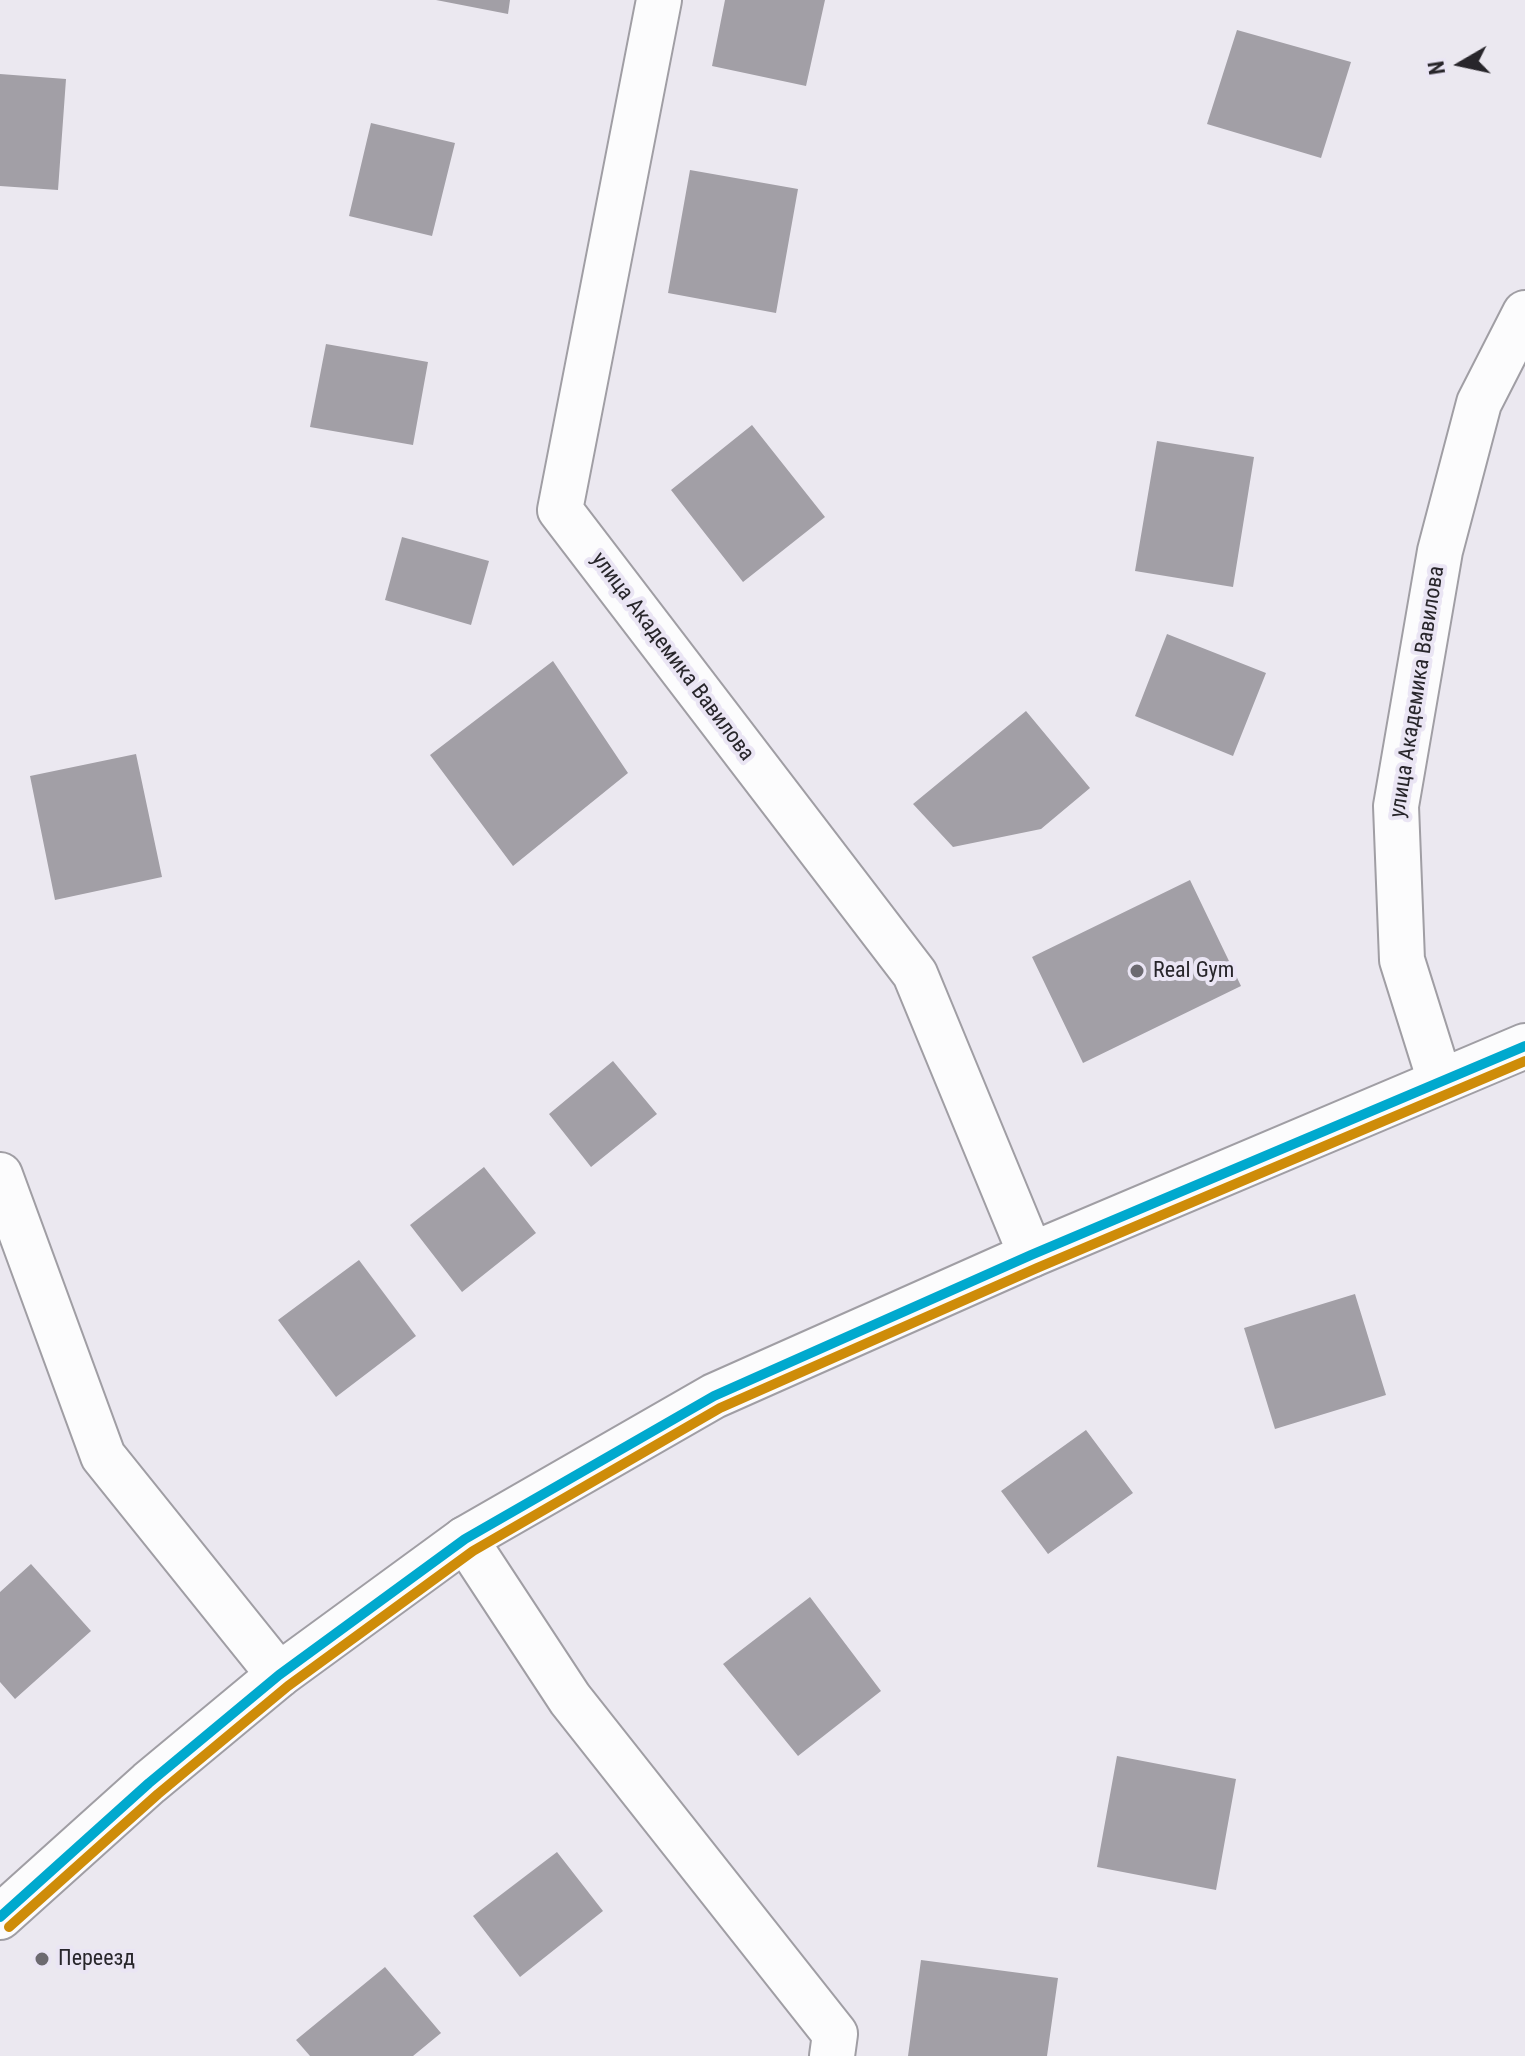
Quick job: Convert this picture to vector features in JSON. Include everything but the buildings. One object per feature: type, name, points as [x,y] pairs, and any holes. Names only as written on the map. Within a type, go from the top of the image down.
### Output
[{"type":"street","name":"улица Академика Вавилова","points":[[659,0],[560,510],[915,974],[1031,1255]]},
{"type":"street","name":"улица Академика Вавилова","points":[[1440,1081],[1402,960],[1396,806],[1440,551],[1479,403],[1525,313]]},
{"type":"street","points":[[0,1917],[149,1783],[279,1675],[465,1539],[714,1396],[1031,1255],[1525,1046]]},
{"type":"street","points":[[0,1175],[103,1456],[279,1675]]},
{"type":"street","points":[[465,1539],[570,1699],[835,2034],[832,2056]]},
{"type":"transit line","points":[[0,1917],[149,1783],[279,1675],[465,1539],[714,1396],[1031,1255],[1525,1046]]},
{"type":"transit line","points":[[9,1927],[158,1794],[288,1686],[473,1551],[720,1408],[1037,1268],[1525,1061]]},
{"type":"place","name":"Real Gym","points":[[1137,971]]},
{"type":"place","name":"Переезд","points":[[42,1959]]}]
